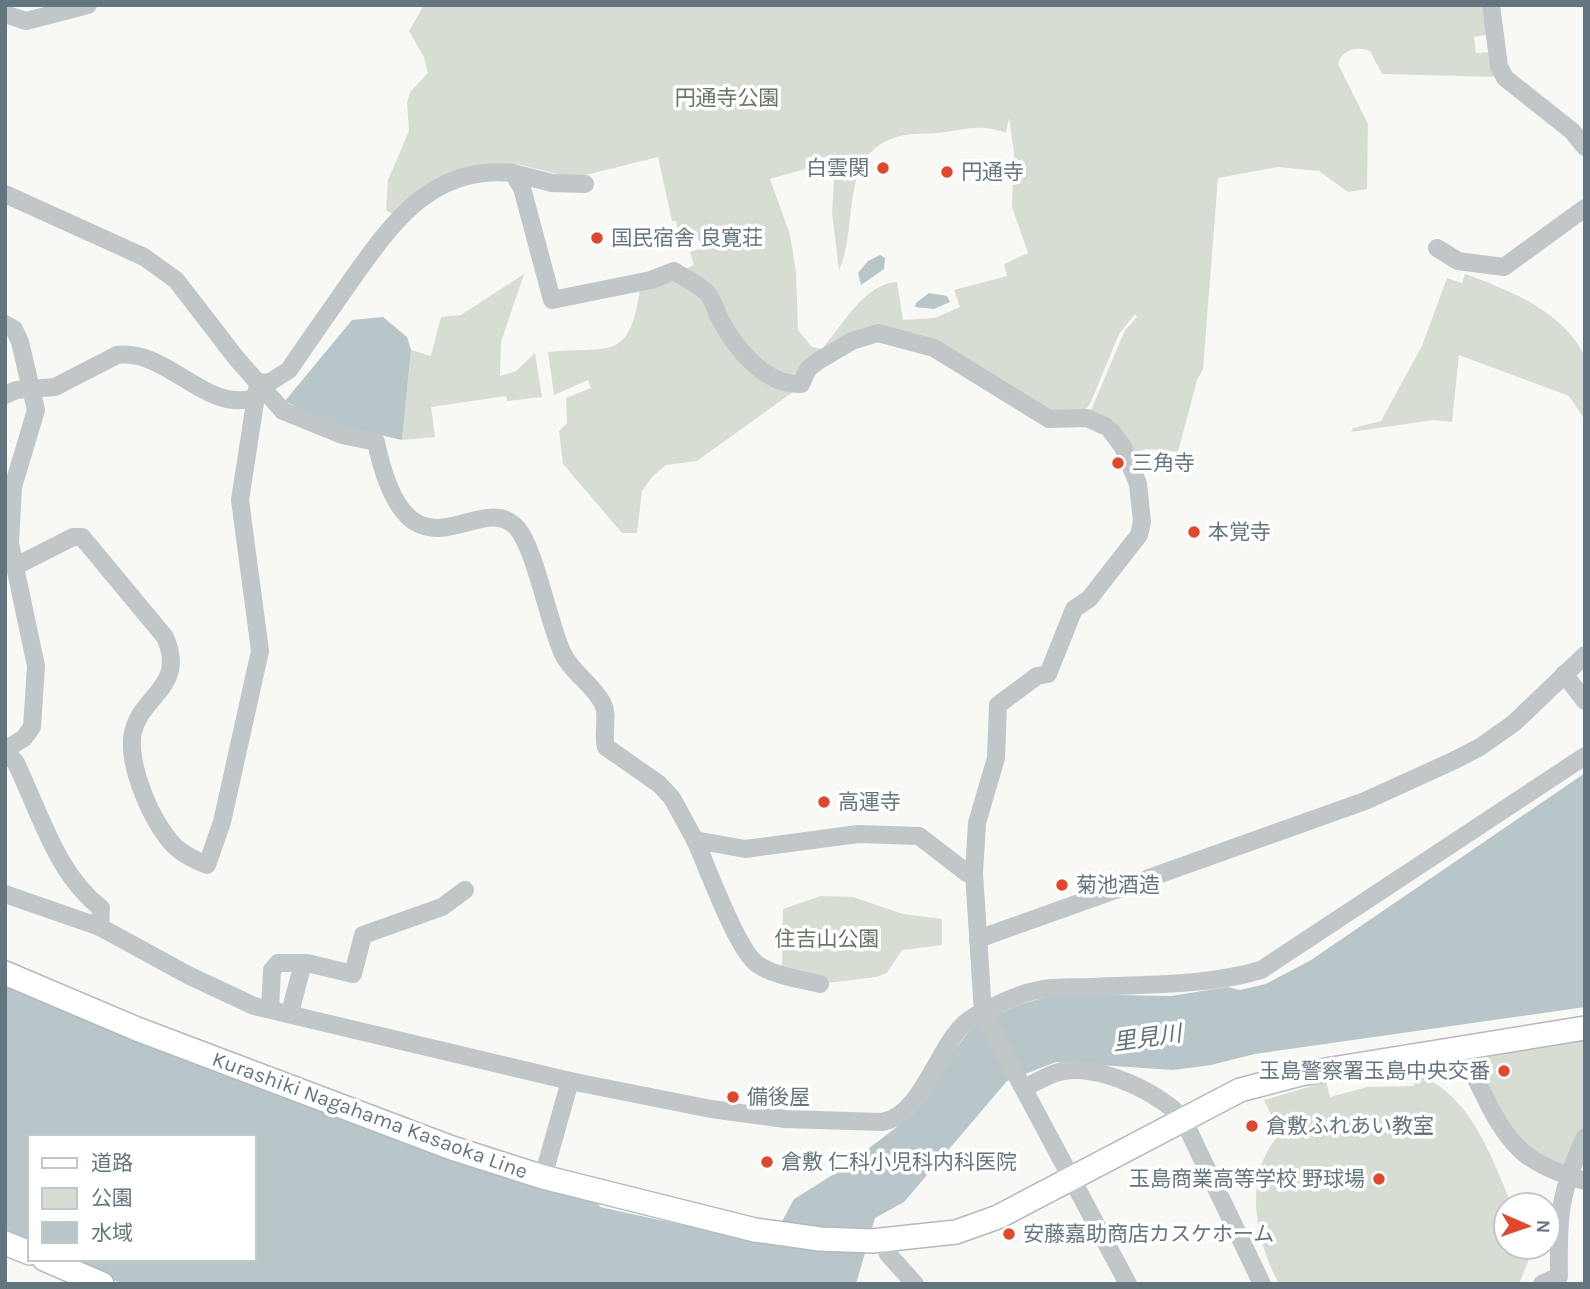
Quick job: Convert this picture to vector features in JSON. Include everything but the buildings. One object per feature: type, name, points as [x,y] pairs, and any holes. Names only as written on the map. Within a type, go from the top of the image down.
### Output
[{"type":"main road","name":"Kurashiki Nagahama Kasaoka Line","points":[[5,973],[137,1029],[452,1148],[543,1177],[778,1233],[820,1239],[878,1240],[956,1232],[998,1217],[1240,1090],[1301,1074],[1585,1028]]},
{"type":"main road","points":[[5,1243],[28,1252]]},
{"type":"main road","points":[[49,1261],[102,1284]]},
{"type":"street","points":[[5,14],[26,21],[88,5]]},
{"type":"street","points":[[1491,5],[1499,66],[1505,78],[1572,131],[1585,148]]},
{"type":"street","points":[[5,395],[16,390],[55,387],[117,355],[126,354],[153,359],[224,398],[257,391],[289,370],[391,225],[414,204],[468,174],[513,173],[552,183],[584,184]]},
{"type":"street","points":[[513,173],[522,188],[552,300],[651,280],[674,271],[708,294],[726,328],[750,360],[768,373],[792,384],[801,384],[808,369],[852,341],[878,333],[934,348],[1049,419],[1087,418],[1108,428],[1123,447],[1142,502],[1139,535],[1089,599],[1074,609],[1048,674],[1037,676],[998,705],[996,758],[977,822],[974,873],[984,1016],[1128,1284]]},
{"type":"street","points":[[5,194],[144,257],[176,280],[257,391],[283,411],[302,421],[342,435],[376,442],[393,499],[411,521],[432,529],[499,518],[519,530],[563,653],[604,707],[606,747],[659,784],[672,798],[754,962],[769,970],[820,984]]},
{"type":"street","points":[[1437,248],[1458,261],[1504,267],[1585,208]]},
{"type":"street","points":[[5,324],[18,335],[36,410],[13,487],[10,543],[36,666],[35,698],[32,727],[24,738],[5,750],[16,762],[64,867],[83,894],[101,908],[100,927]]},
{"type":"street","points":[[16,566],[73,537],[82,537],[166,637],[172,651],[168,680],[133,732],[137,775],[167,836],[178,849],[207,865],[222,822],[260,651],[240,500],[257,391]]},
{"type":"street","points":[[978,939],[1366,800],[1480,747],[1514,723],[1585,655]]},
{"type":"street","points":[[1564,674],[1585,701]]},
{"type":"street","points":[[5,894],[100,927],[188,975],[254,1006],[570,1082],[748,1115],[882,1122],[895,1118],[910,1105],[965,1024],[1023,994],[1055,987],[1183,981],[1242,976],[1261,970],[1585,756]]},
{"type":"street","points":[[695,840],[745,849],[858,834],[919,836],[967,873],[974,873]]},
{"type":"street","points":[[270,1009],[274,967],[284,961],[353,974],[363,935],[442,907],[465,890]]},
{"type":"street","points":[[290,1013],[303,963]]},
{"type":"street","points":[[1462,1047],[1507,1137],[1531,1160],[1566,1176],[1585,1181]]},
{"type":"street","points":[[1022,1085],[1060,1072],[1109,1076],[1172,1106],[1183,1119],[1262,1284]]},
{"type":"street","points":[[543,1177],[570,1082]]},
{"type":"street","points":[[1542,1284],[1559,1276],[1561,1201],[1566,1176],[1585,1137]]},
{"type":"street","points":[[878,1240],[915,1284]]},
{"type":"green space","name":"円通寺公園","points":[[424,5],[1487,5],[1492,34],[1474,37],[1476,53],[1493,52],[1500,77],[1382,74],[1370,51],[1351,50],[1343,55],[1338,64],[1368,124],[1367,189],[1348,192],[1319,171],[1278,167],[1218,178],[1203,369],[1197,380],[1178,452],[1147,449],[1129,454],[1089,415],[1125,330],[1137,317],[1135,314],[1119,334],[1090,404],[1082,413],[1061,417],[936,339],[858,333],[797,389],[697,461],[666,465],[652,477],[642,491],[637,533],[622,533],[563,464],[559,431],[567,423],[566,398],[591,388],[588,380],[554,395],[548,352],[601,349],[622,340],[635,313],[640,289],[650,288],[694,265],[690,252],[700,249],[698,236],[680,239],[676,221],[672,221],[658,157],[586,175],[565,176],[517,164],[493,165],[423,188],[392,214],[386,210],[388,180],[409,131],[407,103],[410,92],[428,73],[424,57],[409,31]],"holes":[[[1009,118],[1014,153],[1012,207],[1028,253],[1004,264],[1007,276],[954,290],[960,307],[935,318],[903,320],[897,282],[885,284],[864,298],[822,349],[812,347],[798,330],[796,272],[790,235],[770,179],[833,161],[836,150],[832,213],[839,270],[845,251],[859,171],[868,155],[883,143],[905,135],[972,128],[988,128],[1006,133]]]},
{"type":"green space","points":[[524,274],[501,342],[500,376],[516,371],[535,353],[542,397],[507,401],[506,396],[431,407],[435,437],[402,440],[411,350],[431,356],[441,317],[461,315]]},
{"type":"green space","points":[[1465,274],[1532,304],[1548,314],[1574,339],[1585,361],[1585,420],[1569,396],[1459,355],[1452,422],[1434,420],[1351,432],[1353,428],[1381,421],[1422,346],[1447,278],[1462,283]]},
{"type":"green space","name":"住吉山公園","points":[[821,896],[853,897],[903,914],[942,919],[942,945],[902,950],[887,973],[876,977],[820,984],[782,974],[783,909]]},
{"type":"green space","points":[[1585,1038],[1585,1137],[1566,1176],[1531,1160],[1466,1058]]},
{"type":"green space","name":"玉島商業高等学校 野球場","points":[[1415,1074],[1450,1095],[1464,1110],[1487,1147],[1506,1191],[1492,1191],[1492,1261],[1528,1261],[1519,1284],[1279,1284],[1264,1248],[1256,1208],[1260,1168],[1268,1150],[1280,1134],[1264,1100],[1326,1082],[1330,1097],[1367,1087],[1414,1086]]},
{"type":"water","points":[[880,255],[885,258],[884,269],[861,285],[858,273],[868,261]]},
{"type":"water","points":[[929,293],[947,296],[950,302],[934,309],[915,307],[916,303]]},
{"type":"water","points":[[383,317],[407,337],[411,350],[402,440],[326,423],[285,401],[352,320]]},
{"type":"water","name":"里見川","points":[[1585,773],[1585,1007],[1255,1054],[1211,1065],[1173,1070],[1056,1062],[1007,1081],[904,1202],[875,1218],[856,1284],[123,1284],[70,1261],[256,1261],[256,1135],[28,1135],[28,1243],[5,1234],[5,981],[597,1202],[600,1207],[770,1244],[794,1199],[839,1171],[898,1126],[925,1095],[930,1083],[974,1025],[1021,1004],[1058,994],[1171,996],[1228,987],[1240,990],[1266,984],[1311,960]]},
{"type":"place","name":"白雲関","points":[[883,168]]},
{"type":"place","name":"円通寺","points":[[947,172]]},
{"type":"place","name":"国民宿舎 良寛荘","points":[[597,238]]},
{"type":"place","name":"三角寺","points":[[1118,463]]},
{"type":"place","name":"本覚寺","points":[[1194,532]]},
{"type":"place","name":"高運寺","points":[[824,802]]},
{"type":"place","name":"菊池酒造","points":[[1062,885]]},
{"type":"place","name":"玉島警察署玉島中央交番","points":[[1504,1071]]},
{"type":"place","name":"備後屋","points":[[733,1097]]},
{"type":"place","name":"倉敷ふれあい教室","points":[[1252,1126]]},
{"type":"place","name":"倉敷 仁科小児科内科医院","points":[[767,1162]]},
{"type":"place","name":"玉島商業高等学校 野球場","points":[[1379,1179]]},
{"type":"place","name":"安藤嘉助商店カスケホーム","points":[[1009,1234]]}]
